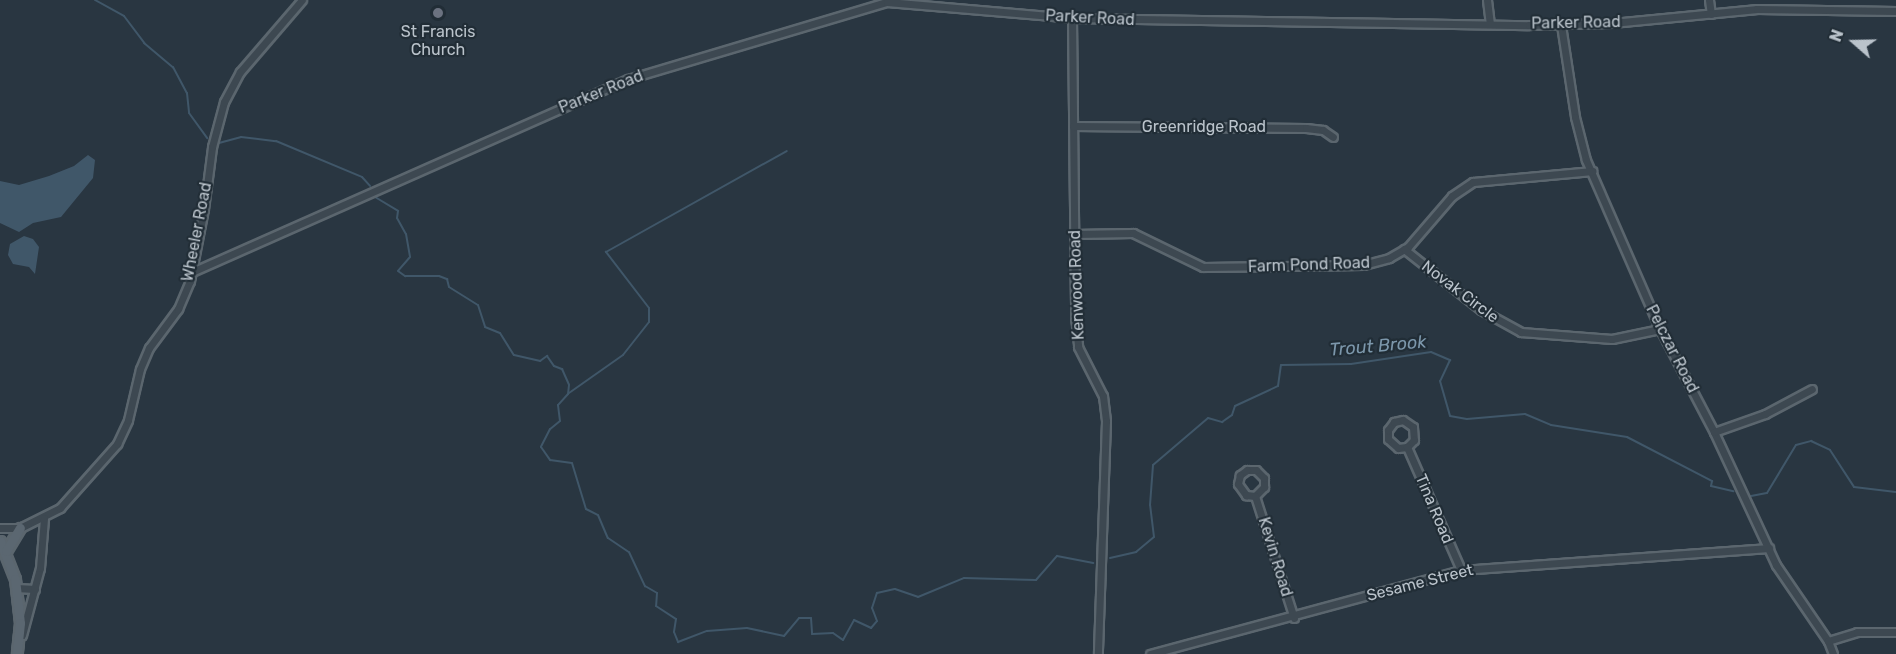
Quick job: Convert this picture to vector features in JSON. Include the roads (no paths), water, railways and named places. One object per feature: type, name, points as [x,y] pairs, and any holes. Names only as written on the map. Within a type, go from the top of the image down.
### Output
[{"type":"main road","points":[[6,551],[20,528]]},
{"type":"main road","points":[[0,541],[6,551],[16,588],[18,650]]},
{"type":"street","name":"Wheeler Road","points":[[0,528],[20,528],[60,508],[117,444],[128,420],[140,369],[149,348],[178,309],[192,272],[212,147],[224,102],[240,72],[302,0]]},
{"type":"street","points":[[867,0],[879,3]]},
{"type":"street","points":[[1487,0],[1490,23]]},
{"type":"street","points":[[1709,0],[1711,14]]},
{"type":"street","name":"Parker Road","points":[[192,272],[628,79],[879,3],[1072,18],[1561,25],[1774,9],[1896,11]]},
{"type":"street","name":"Kenwood Road","points":[[1072,18],[1072,126],[1078,346],[1103,396],[1106,421],[1098,654]]},
{"type":"street","name":"Pelczar Road","points":[[1561,25],[1578,131],[1592,171],[1660,329],[1714,432],[1791,590],[1828,641],[1833,654]]},
{"type":"street","name":"Greenridge Road","points":[[1072,126],[1306,128],[1323,130],[1333,137]]},
{"type":"street","name":"Farm Pond Road","points":[[1074,234],[1133,233],[1203,267],[1363,265],[1404,249],[1452,196],[1473,182],[1592,171]]},
{"type":"street","name":"Novak Circle","points":[[1404,249],[1481,310],[1521,332],[1612,339],[1660,329]]},
{"type":"street","points":[[1714,432],[1765,414],[1812,389]]},
{"type":"street","name":"Tina Road","points":[[1407,421],[1413,427],[1414,440],[1407,447],[1398,448],[1388,439],[1394,422],[1407,421]]},
{"type":"street","name":"Tina Road","points":[[1407,447],[1461,570]]},
{"type":"street","name":"Kevin Road","points":[[1255,496],[1294,618]]},
{"type":"street","points":[[18,650],[35,589],[44,518]]},
{"type":"street","name":"Sesame Street","points":[[1150,654],[1294,618],[1461,570],[1769,548]]},
{"type":"street","points":[[16,588],[35,589]]},
{"type":"street","points":[[1828,641],[1857,632],[1896,632]]},
{"type":"water","points":[[88,155],[95,160],[93,178],[61,217],[33,223],[19,232],[0,223],[0,181],[19,185],[74,166]]},
{"type":"water","points":[[24,236],[33,239],[39,247],[35,274],[29,267],[13,264],[8,255],[10,244]]},
{"type":"waterway","name":"Trout Brook","points":[[95,0],[124,16],[144,43],[173,67],[187,93],[189,113],[207,138]]},
{"type":"waterway","name":"Trout Brook","points":[[219,143],[241,137],[276,141],[362,177],[370,186]]},
{"type":"waterway","points":[[569,393],[623,355],[649,322],[649,308],[606,252],[787,151]]},
{"type":"waterway","name":"Trout Brook","points":[[375,197],[398,211],[397,218],[406,234],[410,257],[398,271],[405,276],[439,276],[447,279],[449,287],[478,305],[485,327],[500,333],[514,355],[540,361],[547,356],[554,366],[562,369],[569,385],[568,394],[558,405],[560,421],[550,429],[541,447],[550,460],[572,463],[586,509],[598,515],[608,538],[629,552],[645,586],[657,593],[656,606],[676,619],[674,632],[678,642],[707,631],[747,628],[784,636],[799,618],[811,618],[812,634],[833,633],[843,640],[854,620],[871,628],[877,621],[872,608],[877,593],[895,589],[918,597],[964,578],[1036,580],[1057,556],[1093,563]]},
{"type":"waterway","name":"Trout Brook","points":[[1110,558],[1136,552],[1154,537],[1150,505],[1153,465],[1208,418],[1222,422],[1232,415],[1235,406],[1278,386],[1281,365],[1351,364],[1431,352],[1450,360],[1440,381],[1450,416],[1467,419],[1525,414],[1551,425],[1627,437],[1712,481],[1711,486],[1733,491]]},
{"type":"waterway","name":"Trout Brook","points":[[1751,496],[1767,493],[1796,445],[1811,441],[1830,450],[1854,487],[1896,492]]},
{"type":"place","name":"St Francis Church","points":[[438,13]]}]
